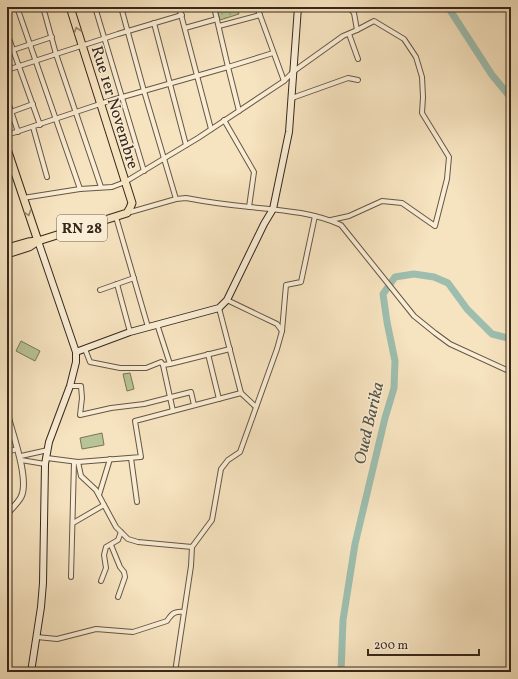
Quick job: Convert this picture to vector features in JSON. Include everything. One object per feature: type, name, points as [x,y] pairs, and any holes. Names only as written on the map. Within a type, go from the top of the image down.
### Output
[{"type":"main road","name":"Rue 1er Novembre","points":[[70,7],[132,200],[127,213]]},
{"type":"main road","points":[[76,352],[130,332],[219,308],[227,300],[264,224],[273,209],[289,132],[298,7]]},
{"type":"main road","points":[[7,149],[76,352],[76,362],[70,386],[49,442],[46,461],[43,583],[37,637],[31,672]]},
{"type":"main road","name":"RN 28","points":[[7,248],[28,242],[38,241],[127,213]]},
{"type":"main road","name":"RN 28","points":[[7,254],[29,247],[38,241]]},
{"type":"street","points":[[17,7],[80,189]]},
{"type":"street","points":[[43,7],[56,54],[101,187]]},
{"type":"street","points":[[95,7],[144,171]]},
{"type":"street","points":[[121,7],[176,199]]},
{"type":"street","points":[[179,7],[212,129]]},
{"type":"street","points":[[214,7],[239,111]]},
{"type":"street","points":[[257,7],[284,81]]},
{"type":"street","points":[[351,8],[354,13],[357,30]]},
{"type":"street","points":[[7,70],[128,30],[182,15]]},
{"type":"street","points":[[219,26],[260,15]]},
{"type":"street","points":[[185,28],[217,18]]},
{"type":"street","points":[[23,198],[80,189],[112,187],[125,182],[212,129],[284,81],[294,71],[343,36],[374,21],[404,39],[416,57],[422,77],[422,114],[449,157],[447,179],[435,226],[402,203],[382,201],[349,216],[330,220]]},
{"type":"street","points":[[154,23],[171,83],[186,145]]},
{"type":"street","points":[[7,33],[40,125]]},
{"type":"street","points":[[349,34],[358,59]]},
{"type":"street","points":[[13,50],[52,37]]},
{"type":"street","points":[[7,135],[144,91],[273,54]]},
{"type":"street","points":[[292,98],[348,78],[358,80]]},
{"type":"street","points":[[7,99],[18,132]]},
{"type":"street","points":[[11,112],[33,104]]},
{"type":"street","points":[[224,120],[254,172],[250,207]]},
{"type":"street","points":[[33,127],[47,177]]},
{"type":"street","points":[[127,213],[176,199],[186,198],[273,209],[330,220],[341,225],[414,316],[450,344],[511,372]]},
{"type":"street","points":[[175,672],[191,566],[192,547],[212,520],[221,469],[228,460],[240,452],[282,331],[286,285],[302,282],[315,216]]},
{"type":"street","points":[[116,217],[148,327]]},
{"type":"street","points":[[100,290],[134,278]]},
{"type":"street","points":[[117,284],[130,332]]},
{"type":"street","points":[[227,300],[277,324],[282,331]]},
{"type":"street","points":[[219,308],[241,393],[256,407]]},
{"type":"street","points":[[157,324],[170,364]]},
{"type":"street","points":[[85,349],[90,362],[120,368],[146,368],[161,362],[163,365],[170,364],[230,349]]},
{"type":"street","points":[[208,354],[219,399]]},
{"type":"street","points":[[163,365],[173,411]]},
{"type":"street","points":[[70,386],[81,386],[82,398],[80,415],[111,408],[144,404],[191,392],[194,405]]},
{"type":"street","points":[[21,458],[76,462],[141,457],[135,421],[241,393]]},
{"type":"street","points":[[7,413],[21,458],[24,478],[22,497],[7,514]]},
{"type":"street","points":[[7,452],[17,449]]},
{"type":"street","points":[[21,458],[48,450]]},
{"type":"street","points":[[131,458],[137,502]]},
{"type":"street","points":[[99,495],[110,459]]},
{"type":"street","points":[[76,462],[81,476],[96,490],[116,527],[128,540],[192,547]]},
{"type":"street","points":[[71,577],[76,462]]},
{"type":"street","points":[[73,523],[104,505]]},
{"type":"street","points":[[101,581],[106,568],[104,555],[106,548],[118,540],[121,532]]},
{"type":"street","points":[[111,545],[125,577],[118,597]]},
{"type":"street","points":[[37,637],[58,639],[96,629],[133,632],[167,621],[175,612],[184,612]]},
{"type":"green space","points":[[216,7],[237,7],[239,14],[220,20]]},
{"type":"green space","points":[[21,341],[40,351],[35,361],[16,351]]},
{"type":"green space","points":[[130,373],[134,389],[127,391],[123,374]]},
{"type":"green space","points":[[102,433],[104,445],[82,449],[80,438]]},
{"type":"waterway","name":"Oued Barika","points":[[448,7],[492,75],[511,98]]},
{"type":"waterway","name":"Oued Barika","points":[[341,672],[343,620],[355,544],[385,418],[394,388],[395,361],[383,294],[395,277],[414,274],[434,277],[448,283],[467,309],[492,334],[511,339]]}]
